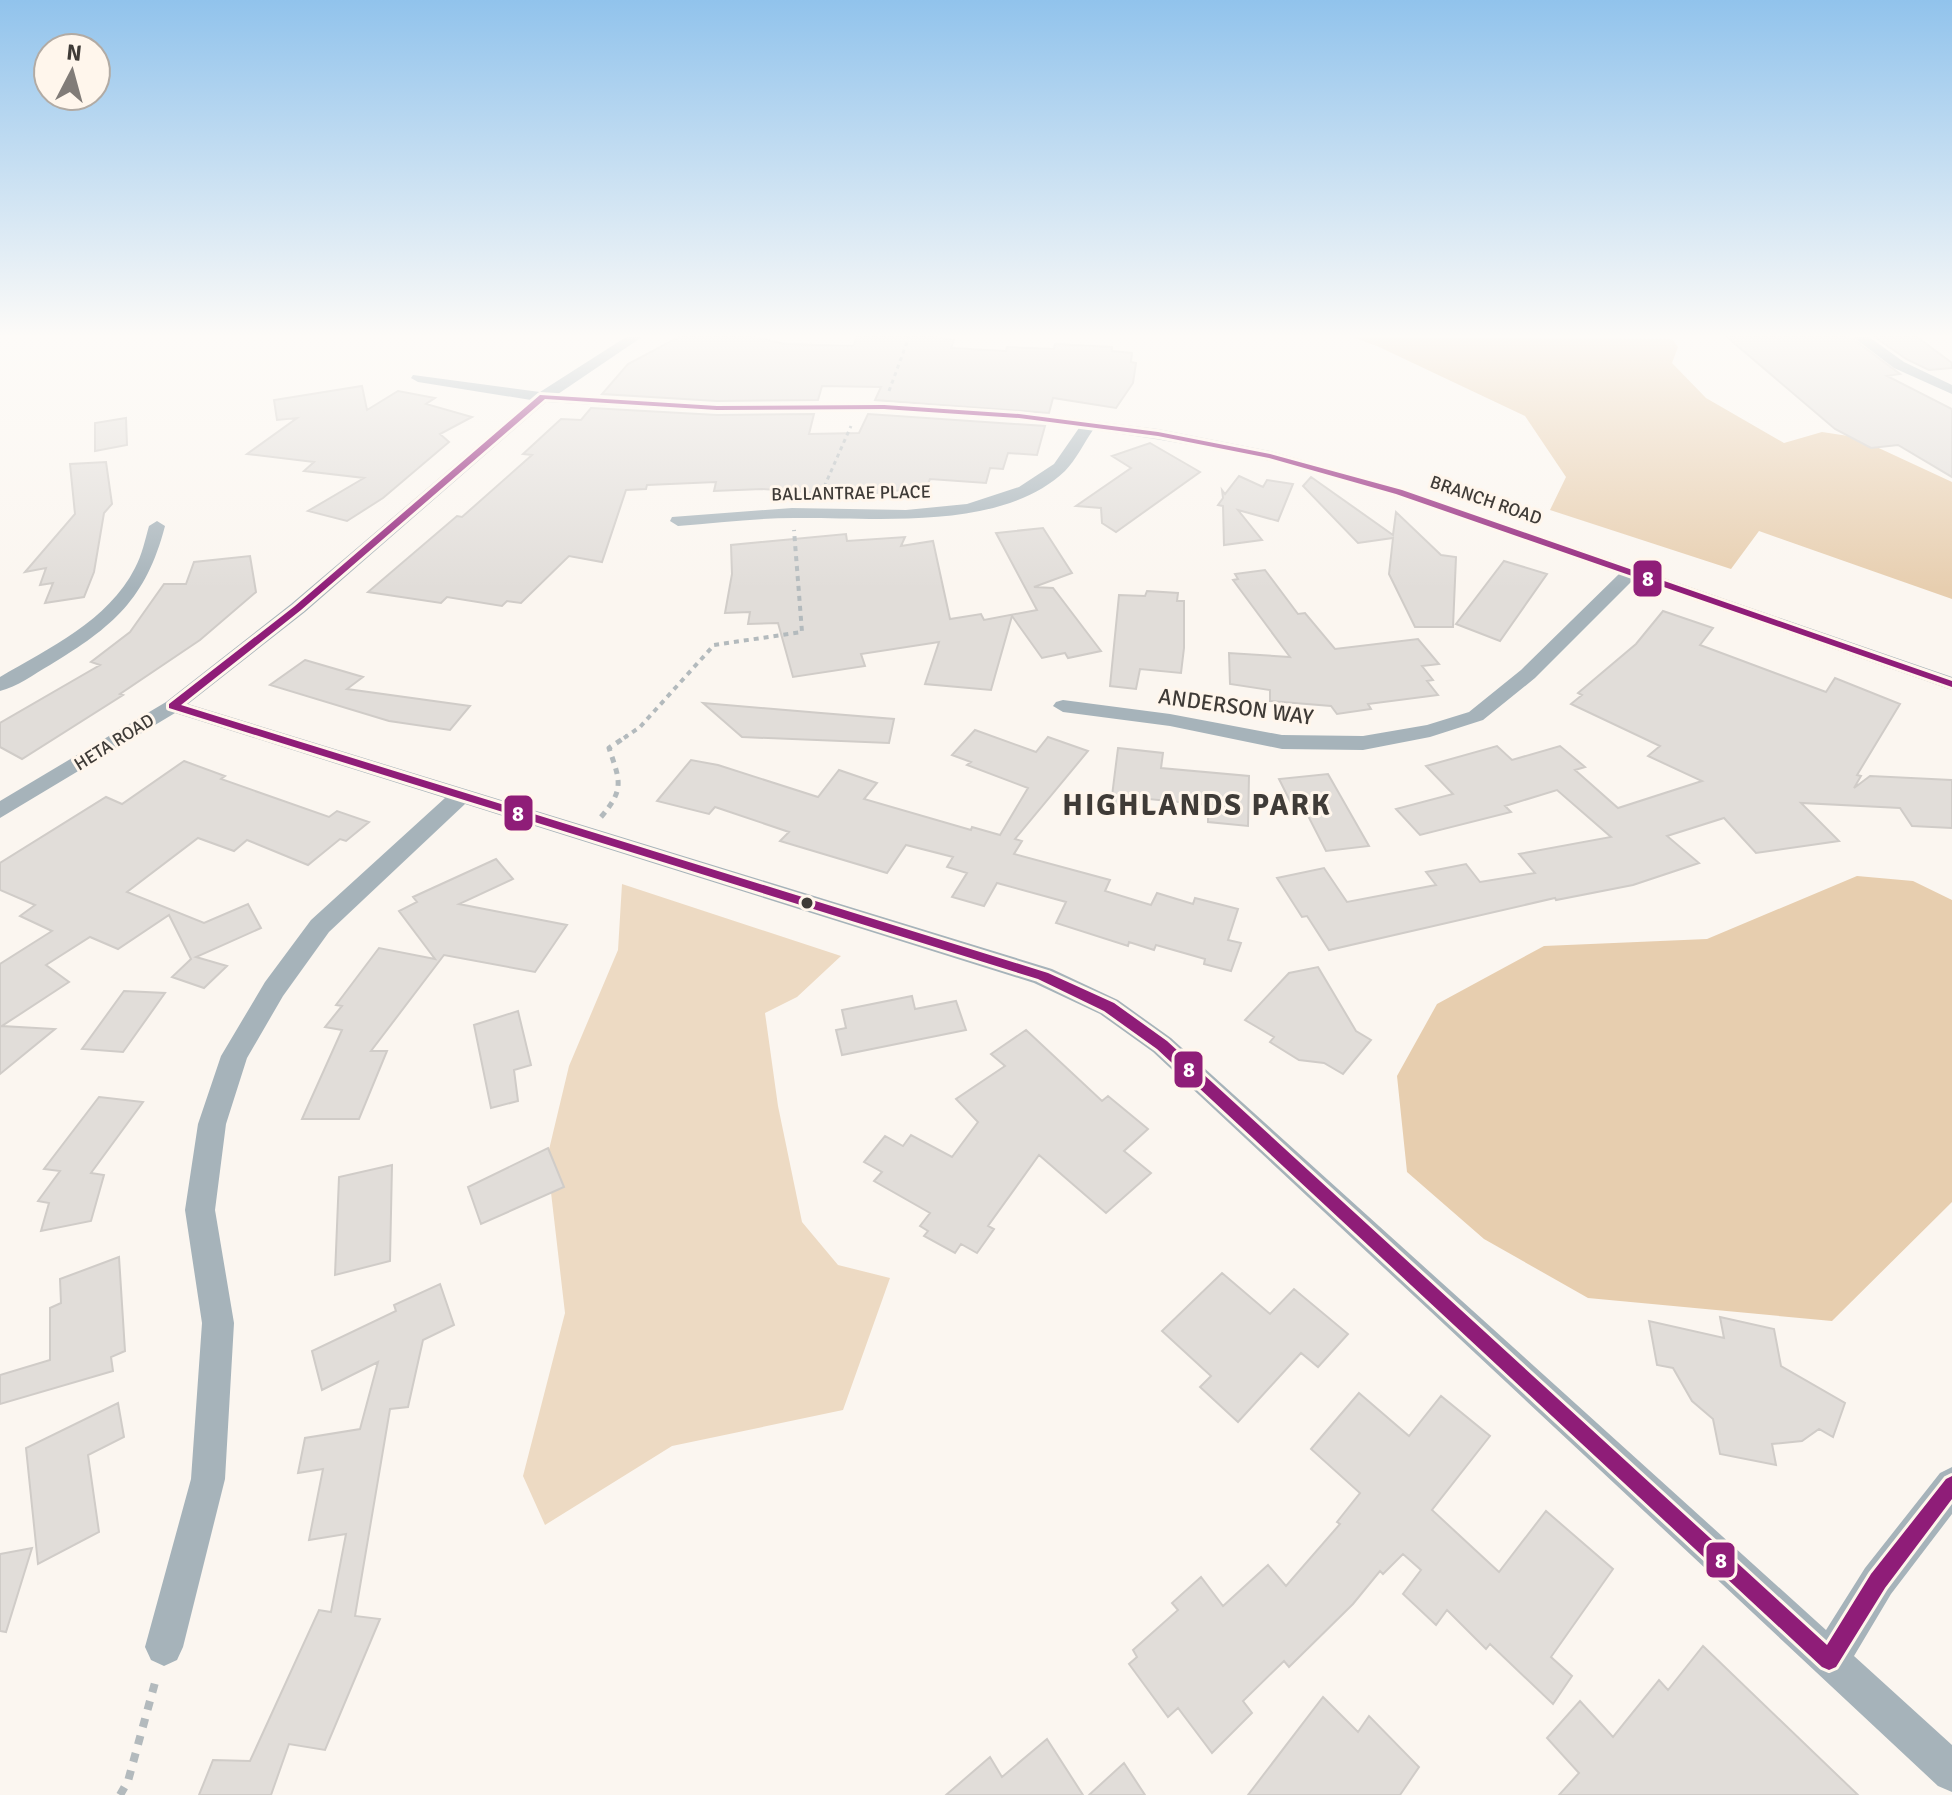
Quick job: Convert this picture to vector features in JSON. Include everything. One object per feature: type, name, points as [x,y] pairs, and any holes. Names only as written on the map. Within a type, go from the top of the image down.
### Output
[{"type":"street","name":"HETA ROAD","points":[[0,811],[173,706],[298,608],[515,421]]},
{"type":"street","name":"BRANCH ROAD","points":[[1056,421],[1270,456],[1399,492],[1952,684]]},
{"type":"street","name":"BALLANTRAE PLACE","points":[[678,521],[792,513],[906,515],[969,509],[1025,490],[1060,467],[1089,425]]},
{"type":"street","points":[[0,685],[79,639],[120,604],[143,568],[157,526]]},
{"type":"street","name":"ANDERSON WAY","points":[[1063,706],[1170,720],[1282,742],[1363,743],[1430,731],[1476,716],[1518,683],[1631,572]]},
{"type":"street","points":[[173,706],[1043,976],[1135,1023],[1952,1772]]},
{"type":"street","points":[[164,1647],[208,1479],[218,1323],[200,1210],[212,1124],[234,1056],[274,989],[320,926],[463,794]]},
{"type":"street","points":[[1829,1660],[1878,1581],[1952,1485]]},
{"type":"path","points":[[812,513],[854,421]]},
{"type":"path","points":[[585,833],[619,796],[620,774],[609,748],[640,727],[714,645],[802,632],[792,513]]},
{"type":"path","points":[[120,1795],[128,1781],[164,1647]]},
{"type":"shaded area","points":[[1528,421],[1745,421],[1784,443],[1822,432],[1855,437],[1952,482],[1952,599],[1759,531],[1731,569],[1550,510],[1566,477]]},
{"type":"shaded area","points":[[1857,876],[1913,881],[1952,900],[1952,1202],[1832,1321],[1588,1298],[1484,1239],[1407,1172],[1397,1076],[1437,1004],[1544,946],[1707,939]]},
{"type":"shaded area","points":[[622,884],[841,956],[797,997],[765,1013],[778,1106],[802,1222],[838,1265],[890,1278],[843,1410],[672,1446],[545,1525],[523,1476],[565,1313],[547,1158],[569,1066],[618,950]]},
{"type":"building","points":[[126,421],[127,445],[95,451],[95,423]]},
{"type":"building","points":[[293,421],[465,421],[440,434],[449,442],[383,498],[347,521],[308,511],[364,478],[304,471],[314,462],[247,454]]},
{"type":"building","points":[[559,421],[812,421],[809,434],[859,433],[865,421],[968,421],[1045,426],[1037,455],[1008,453],[1003,469],[990,468],[986,483],[930,479],[924,493],[879,489],[878,493],[835,491],[836,494],[762,489],[714,491],[716,482],[647,485],[646,489],[626,490],[602,562],[569,556],[521,603],[507,601],[502,606],[447,597],[441,603],[368,592],[457,516],[462,517],[532,455],[523,454]]},
{"type":"building","points":[[1825,421],[1952,421],[1952,477],[1898,445],[1871,448]]},
{"type":"building","points":[[1150,443],[1200,472],[1116,532],[1102,523],[1101,508],[1076,506],[1131,468],[1112,456]]},
{"type":"building","points":[[106,462],[112,504],[104,513],[94,572],[84,597],[45,603],[53,583],[40,585],[46,568],[25,572],[75,514],[70,464]]},
{"type":"building","points":[[1239,476],[1263,487],[1267,480],[1293,484],[1278,521],[1238,510],[1262,540],[1224,545],[1223,506],[1218,505],[1223,498],[1222,490],[1225,494]]},
{"type":"building","points":[[1311,477],[1393,535],[1396,512],[1441,555],[1456,557],[1453,627],[1415,627],[1389,574],[1393,538],[1358,543],[1303,486]]},
{"type":"building","points":[[1043,528],[1072,573],[1034,587],[1053,588],[1101,651],[1068,658],[1065,653],[1042,658],[1012,616],[991,690],[925,684],[939,642],[861,654],[865,666],[793,677],[778,623],[748,624],[750,612],[725,613],[732,574],[731,545],[846,534],[847,541],[905,537],[901,546],[933,541],[950,619],[981,614],[984,620],[1037,610],[996,533]]},
{"type":"building","points":[[250,556],[256,592],[200,640],[120,694],[123,695],[22,759],[0,747],[0,723],[100,665],[91,662],[130,632],[164,584],[186,584],[194,562]]},
{"type":"building","points":[[1504,561],[1547,574],[1500,641],[1456,624]]},
{"type":"building","points":[[1265,570],[1298,614],[1305,613],[1335,649],[1418,639],[1439,664],[1422,666],[1433,680],[1427,681],[1438,695],[1368,704],[1371,709],[1337,714],[1331,706],[1270,701],[1270,690],[1230,684],[1229,653],[1290,657],[1233,580],[1238,579],[1235,574]]},
{"type":"building","points":[[1147,591],[1178,593],[1177,601],[1184,601],[1181,673],[1140,669],[1136,689],[1110,686],[1119,595],[1145,596]]},
{"type":"building","points":[[1663,611],[1713,628],[1700,645],[1826,692],[1835,678],[1900,704],[1857,775],[1861,776],[1854,788],[1870,776],[1952,780],[1952,828],[1912,826],[1900,808],[1801,803],[1839,841],[1756,853],[1724,818],[1667,836],[1699,863],[1633,885],[1555,898],[1329,950],[1307,916],[1302,917],[1277,878],[1324,868],[1347,902],[1436,885],[1426,872],[1466,864],[1480,882],[1535,873],[1519,854],[1611,837],[1557,790],[1505,806],[1511,812],[1420,835],[1396,809],[1453,794],[1426,766],[1497,746],[1512,760],[1560,746],[1585,767],[1575,770],[1618,808],[1702,781],[1648,756],[1660,746],[1571,704],[1582,695],[1578,693],[1636,644]]},
{"type":"building","points":[[305,660],[363,677],[347,689],[470,706],[450,730],[389,721],[270,685]]},
{"type":"building","points":[[703,703],[894,719],[889,743],[742,737]]},
{"type":"building","points":[[975,730],[1036,752],[1048,737],[1088,751],[1015,839],[1022,841],[1014,854],[1110,880],[1105,891],[1151,905],[1157,893],[1193,904],[1195,898],[1238,909],[1228,940],[1241,943],[1231,971],[1204,964],[1205,959],[1156,945],[1154,950],[1129,942],[1128,946],[1056,923],[1066,902],[997,883],[984,906],[952,897],[967,873],[947,867],[953,857],[906,845],[887,873],[780,841],[789,832],[715,807],[709,814],[657,801],[691,760],[718,765],[818,797],[839,770],[877,783],[864,799],[971,830],[972,827],[1000,835],[1028,788],[967,765],[971,762],[952,755]]},
{"type":"building","points":[[1118,748],[1163,753],[1161,768],[1249,776],[1248,826],[1208,822],[1208,805],[1149,799],[1147,808],[1111,804]]},
{"type":"building","points":[[184,761],[225,776],[221,779],[329,817],[337,811],[369,822],[346,841],[340,839],[308,865],[247,840],[234,851],[198,838],[127,892],[204,923],[248,904],[261,928],[196,957],[227,966],[204,988],[172,977],[191,959],[169,915],[118,949],[90,937],[46,965],[69,982],[2,1026],[55,1029],[0,1074],[0,964],[52,931],[20,916],[35,905],[0,890],[0,863],[106,797],[122,804]]},
{"type":"building","points":[[1328,774],[1369,846],[1326,851],[1302,804],[1292,805],[1279,779]]},
{"type":"building","points":[[496,859],[513,879],[459,904],[567,925],[535,972],[444,955],[371,1051],[387,1051],[359,1119],[302,1119],[342,1030],[325,1027],[342,1006],[336,1005],[379,948],[435,959],[399,911],[417,902],[413,897]]},
{"type":"building","points":[[1318,967],[1356,1031],[1371,1040],[1343,1074],[1324,1063],[1299,1060],[1270,1042],[1274,1037],[1245,1020],[1289,973]]},
{"type":"building","points":[[124,991],[165,993],[123,1052],[82,1049]]},
{"type":"building","points":[[912,996],[915,1009],[956,1001],[966,1030],[842,1055],[836,1030],[846,1028],[842,1010]]},
{"type":"building","points":[[518,1011],[531,1065],[514,1070],[518,1101],[491,1108],[474,1025]]},
{"type":"building","points":[[1026,1030],[1102,1101],[1108,1096],[1148,1129],[1124,1151],[1151,1173],[1106,1213],[1039,1155],[988,1226],[994,1229],[977,1253],[961,1244],[955,1253],[924,1236],[928,1231],[920,1226],[930,1213],[874,1181],[882,1172],[864,1162],[885,1136],[903,1146],[911,1135],[952,1157],[978,1122],[956,1099],[1005,1066],[991,1054]]},
{"type":"building","points":[[99,1097],[143,1102],[91,1173],[104,1175],[91,1221],[41,1231],[49,1203],[38,1201],[60,1171],[44,1169]]},
{"type":"building","points":[[548,1148],[564,1187],[481,1224],[468,1187]]},
{"type":"building","points":[[392,1165],[390,1261],[335,1275],[339,1177]]},
{"type":"building","points":[[119,1257],[125,1351],[111,1357],[113,1371],[0,1404],[0,1375],[50,1360],[50,1308],[61,1303],[60,1279]]},
{"type":"building","points":[[1222,1273],[1270,1314],[1294,1289],[1348,1334],[1318,1367],[1301,1353],[1238,1422],[1200,1387],[1211,1376],[1162,1331]]},
{"type":"building","points":[[440,1284],[454,1325],[423,1340],[408,1407],[390,1409],[355,1616],[380,1619],[325,1750],[289,1744],[271,1795],[199,1795],[213,1760],[250,1761],[319,1610],[331,1612],[346,1534],[309,1540],[323,1469],[298,1473],[305,1438],[360,1429],[378,1362],[322,1390],[312,1351],[396,1311],[394,1305]]},
{"type":"building","points":[[1720,1317],[1774,1329],[1781,1366],[1845,1403],[1833,1437],[1819,1429],[1802,1441],[1772,1444],[1776,1465],[1720,1454],[1713,1419],[1692,1401],[1673,1368],[1657,1365],[1649,1321],[1724,1338]]},
{"type":"building","points":[[1359,1393],[1409,1436],[1441,1396],[1490,1436],[1432,1510],[1499,1572],[1546,1511],[1613,1569],[1551,1657],[1572,1676],[1553,1704],[1490,1644],[1486,1649],[1447,1610],[1436,1625],[1403,1594],[1421,1570],[1403,1554],[1383,1574],[1380,1571],[1353,1604],[1289,1667],[1284,1661],[1243,1701],[1252,1713],[1212,1753],[1178,1708],[1168,1717],[1129,1664],[1137,1657],[1133,1650],[1178,1610],[1172,1603],[1201,1577],[1223,1606],[1268,1565],[1286,1586],[1340,1524],[1337,1522],[1360,1493],[1311,1449]]},
{"type":"building","points":[[118,1403],[124,1437],[88,1455],[99,1532],[38,1564],[26,1448]]},
{"type":"building","points":[[32,1548],[6,1632],[0,1631],[0,1554]]},
{"type":"building","points":[[1703,1646],[1858,1795],[1559,1795],[1579,1773],[1547,1738],[1580,1701],[1613,1737],[1659,1680],[1668,1690]]},
{"type":"building","points":[[1323,1697],[1358,1732],[1369,1716],[1419,1767],[1400,1795],[1248,1795]]},
{"type":"building","points":[[1047,1739],[1083,1795],[946,1795],[990,1757],[1002,1777]]},
{"type":"building","points":[[1124,1763],[1145,1795],[1089,1795]]},
{"type":"transit line","name":"8","points":[[173,706],[298,608],[515,421]]},
{"type":"transit line","name":"8","points":[[1056,421],[1158,434],[1270,456],[1399,492],[1952,684]]},
{"type":"transit line","name":"8","points":[[173,706],[1043,976],[1109,1007],[1162,1045],[1829,1660],[1878,1581],[1952,1485]]},
{"type":"district","name":"HIGHLANDS PARK","points":[[1197,805]]}]
